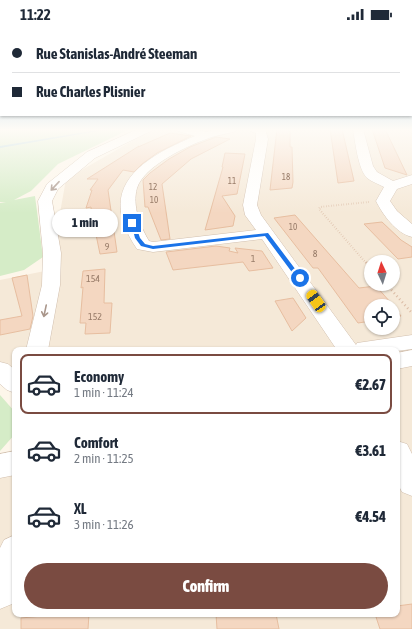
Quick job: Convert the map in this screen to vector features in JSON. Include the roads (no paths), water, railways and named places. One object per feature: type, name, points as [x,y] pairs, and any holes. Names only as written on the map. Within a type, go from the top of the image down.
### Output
[{"type":"street","points":[[38,347],[51,285],[52,253],[45,201],[52,187],[89,157]]},
{"type":"street","points":[[160,157],[147,166],[130,185],[127,209],[138,238],[143,245],[153,247],[267,234]]},
{"type":"street","points":[[255,157],[250,205],[253,215],[352,347]]},
{"type":"street","points":[[365,157],[367,166],[372,175],[392,186]]},
{"type":"street","points":[[412,179],[392,186],[384,202],[392,216],[412,232]]},
{"type":"street","points":[[371,347],[412,342]]},
{"type":"street","points":[[400,360],[412,358]]},
{"type":"street","points":[[0,370],[12,381]]},
{"type":"street","points":[[400,458],[412,483]]},
{"type":"street","points":[[0,466],[12,464]]},
{"type":"street","points":[[0,592],[12,559]]}]
